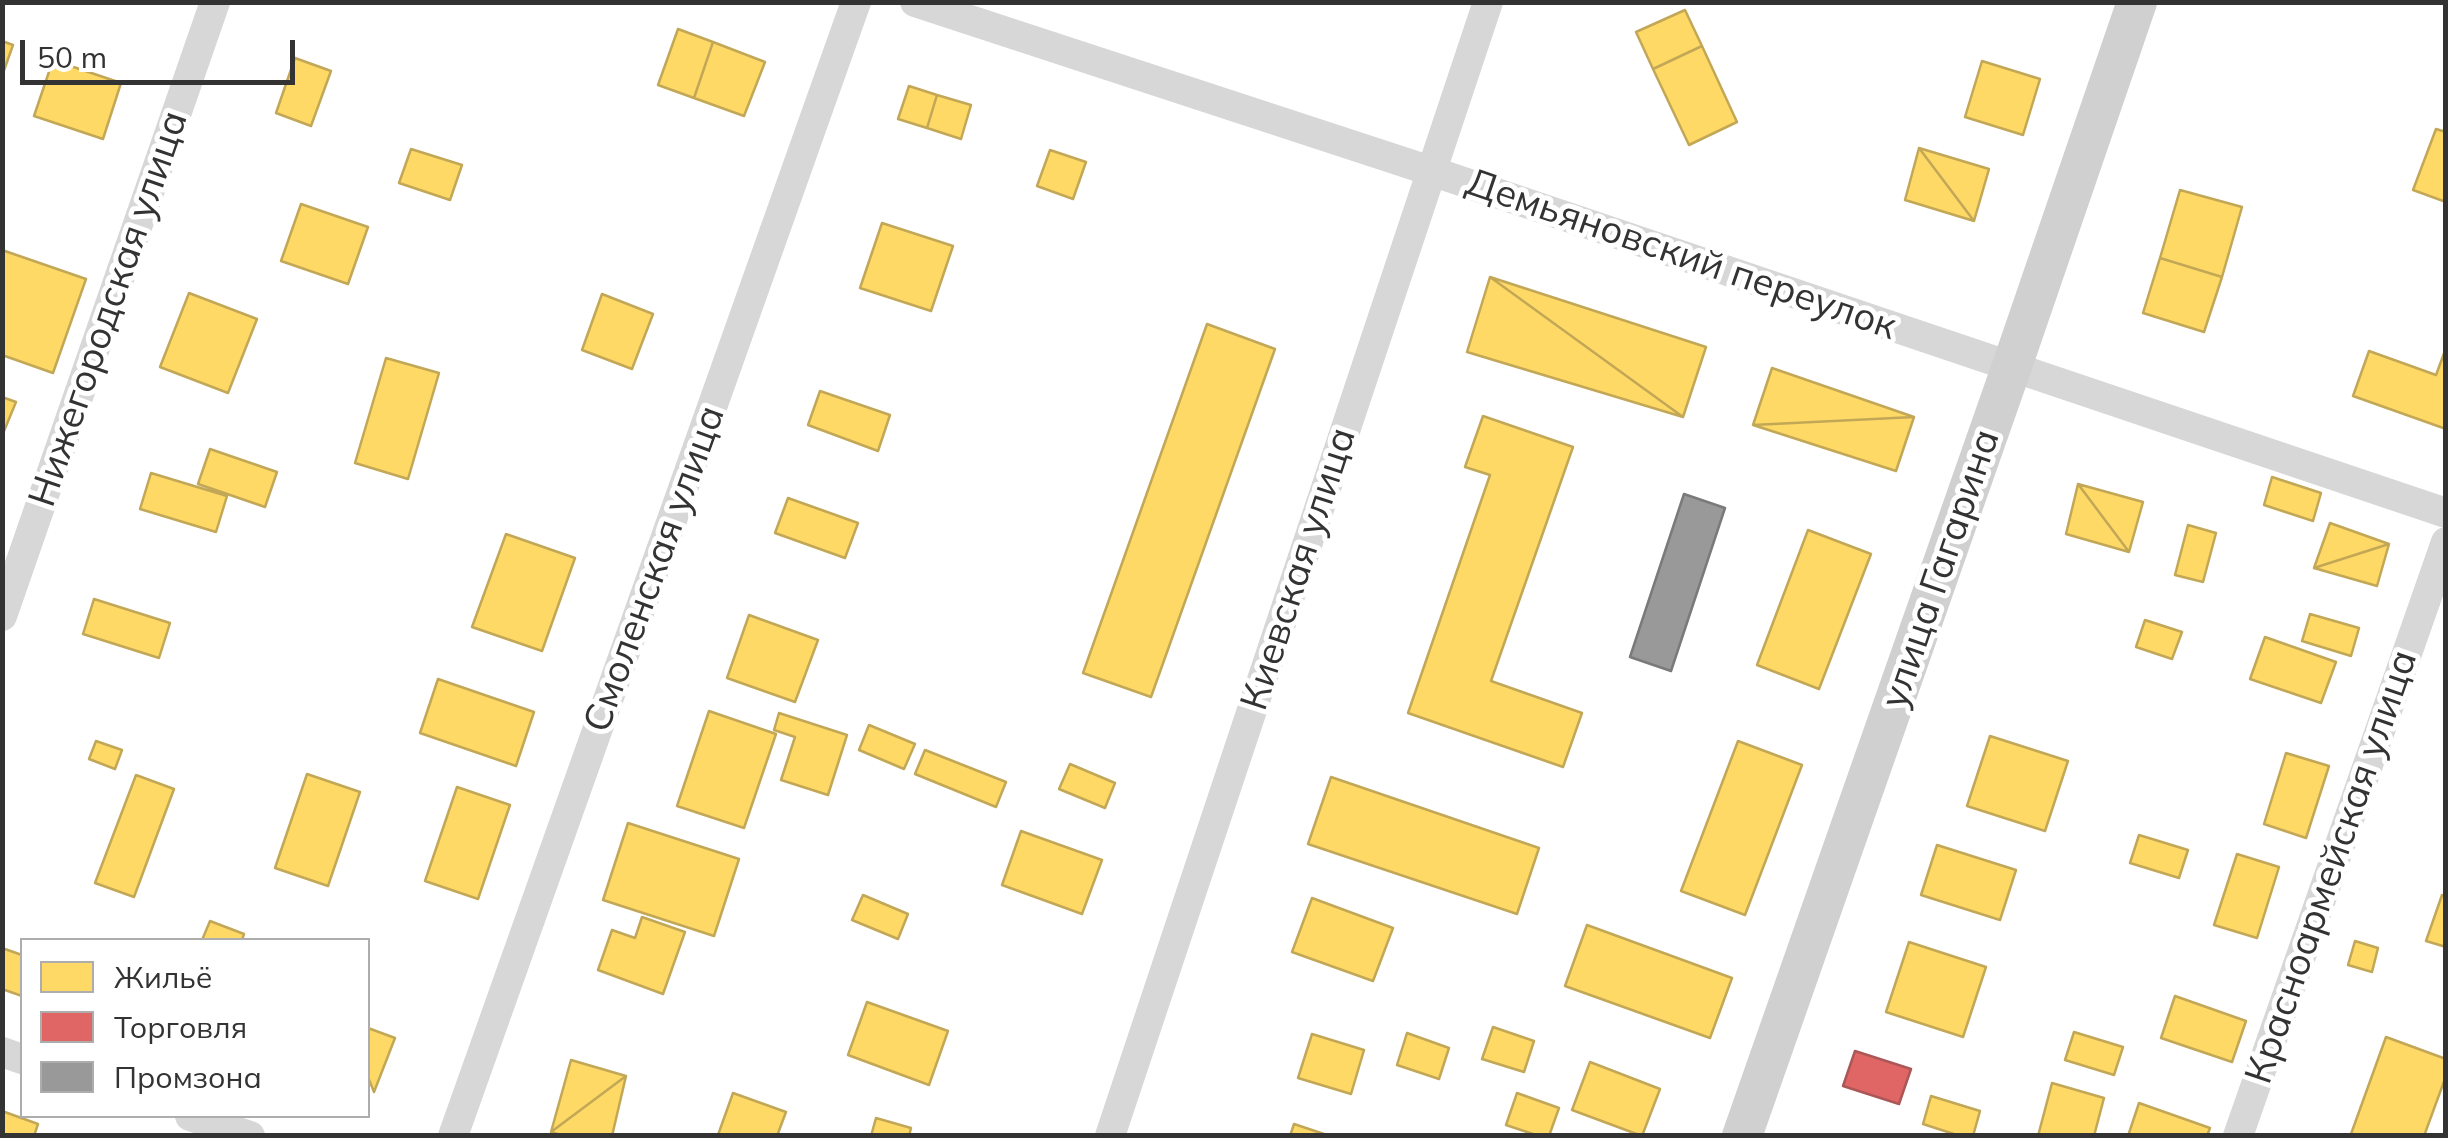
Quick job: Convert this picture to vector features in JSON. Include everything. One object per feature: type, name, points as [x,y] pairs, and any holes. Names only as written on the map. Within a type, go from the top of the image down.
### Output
[{"type":"street","name":"Нижегородская улица","points":[[2,616],[215,2]]},
{"type":"street","name":"Смоленская улица","points":[[453,1136],[856,2]]},
{"type":"street","name":"Демьяновский переулок","points":[[915,2],[1431,171],[2446,513]]},
{"type":"street","name":"Киевская улица","points":[[1110,1136],[1488,2]]},
{"type":"street","name":"улица Гагарина","points":[[1742,1136],[2137,2]]},
{"type":"street","name":"Красноармейская улица","points":[[2238,1136],[2446,542]]},
{"type":"street","points":[[196,1118],[250,1136]]},
{"type":"building: Жильё","points":[[1685,10],[1702,46],[1653,69],[1636,32]]},
{"type":"building: Жильё","points":[[678,29],[713,42],[694,98],[658,85]]},
{"type":"building: Жильё","points":[[2,41],[13,45],[2,76]]},
{"type":"building: Жильё","points":[[713,42],[765,62],[744,116],[694,98]]},
{"type":"building: Жильё","points":[[1702,46],[1737,122],[1689,145],[1653,69]]},
{"type":"building: Жильё","points":[[295,58],[331,71],[311,126],[276,113]]},
{"type":"building: Жильё","points":[[53,60],[121,83],[103,139],[34,116]]},
{"type":"building: Жильё","points":[[1982,61],[2040,79],[2023,135],[1965,117]]},
{"type":"building: Жильё","points":[[909,86],[937,95],[927,128],[898,119]]},
{"type":"building: Жильё","points":[[937,95],[971,105],[961,139],[927,128]]},
{"type":"building: Жильё","points":[[2436,129],[2446,132],[2446,202],[2413,190]]},
{"type":"building: Жильё","points":[[1919,148],[1989,169],[1974,221]]},
{"type":"building: Жильё","points":[[1919,148],[1974,221],[1905,200]]},
{"type":"building: Жильё","points":[[411,149],[462,165],[450,200],[399,183]]},
{"type":"building: Жильё","points":[[1050,150],[1086,162],[1073,199],[1037,186]]},
{"type":"building: Жильё","points":[[2180,190],[2242,207],[2222,277],[2160,258]]},
{"type":"building: Жильё","points":[[301,204],[368,227],[348,284],[281,261]]},
{"type":"building: Жильё","points":[[882,223],[953,246],[931,311],[860,288]]},
{"type":"building: Жильё","points":[[2,250],[86,279],[53,373],[2,355]]},
{"type":"building: Жильё","points":[[2160,258],[2222,277],[2204,332],[2143,313]]},
{"type":"building: Жильё","points":[[1490,277],[1706,347],[1683,417]]},
{"type":"building: Жильё","points":[[1490,277],[1683,417],[1467,352]]},
{"type":"building: Жильё","points":[[189,293],[257,319],[228,393],[160,367]]},
{"type":"building: Жильё","points":[[602,294],[653,314],[632,369],[582,350]]},
{"type":"building: Жильё","points":[[1207,324],[1275,349],[1151,697],[1083,673]]},
{"type":"building: Жильё","points":[[2446,348],[2446,429],[2353,396],[2369,351],[2436,375]]},
{"type":"building: Жильё","points":[[386,358],[439,373],[408,479],[355,463]]},
{"type":"building: Жильё","points":[[1772,368],[1914,417],[1753,425]]},
{"type":"building: Жильё","points":[[820,391],[890,415],[878,451],[808,425]]},
{"type":"building: Жильё","points":[[2,397],[16,402],[2,436]]},
{"type":"building: Жильё","points":[[1483,416],[1573,447],[1491,681],[1582,713],[1563,767],[1408,713],[1490,475],[1465,467]]},
{"type":"building: Жильё","points":[[1914,417],[1896,471],[1753,425]]},
{"type":"building: Жильё","points":[[210,449],[277,472],[265,507],[198,484]]},
{"type":"building: Жильё","points":[[151,473],[227,496],[216,532],[140,509]]},
{"type":"building: Жильё","points":[[2272,477],[2321,493],[2313,521],[2264,505]]},
{"type":"building: Жильё","points":[[2078,484],[2143,502],[2129,552]]},
{"type":"building: Жильё","points":[[2078,484],[2129,552],[2066,534]]},
{"type":"building: Жильё","points":[[788,498],[858,523],[845,558],[775,533]]},
{"type":"building: Жильё","points":[[2330,523],[2389,544],[2314,568]]},
{"type":"building: Жильё","points":[[2188,525],[2216,533],[2203,582],[2175,575]]},
{"type":"building: Жильё","points":[[1808,530],[1871,554],[1819,689],[1757,665]]},
{"type":"building: Жильё","points":[[506,534],[575,558],[542,651],[472,627]]},
{"type":"building: Жильё","points":[[2389,544],[2377,586],[2314,568]]},
{"type":"building: Жильё","points":[[94,599],[170,623],[159,658],[83,634]]},
{"type":"building: Жильё","points":[[2310,614],[2359,628],[2351,656],[2302,641]]},
{"type":"building: Жильё","points":[[749,615],[818,640],[795,702],[727,678]]},
{"type":"building: Жильё","points":[[2145,620],[2182,632],[2172,659],[2136,647]]},
{"type":"building: Жильё","points":[[2265,637],[2336,662],[2321,703],[2250,679]]},
{"type":"building: Жильё","points":[[438,679],[534,712],[516,766],[420,733]]},
{"type":"building: Жильё","points":[[709,711],[776,734],[744,828],[677,806]]},
{"type":"building: Жильё","points":[[779,713],[847,735],[828,795],[781,780],[795,737],[774,730]]},
{"type":"building: Жильё","points":[[869,725],[915,744],[904,769],[859,750]]},
{"type":"building: Жильё","points":[[1990,736],[2068,761],[2045,831],[1967,806]]},
{"type":"building: Жильё","points":[[96,741],[122,750],[115,769],[89,759]]},
{"type":"building: Жильё","points":[[1738,741],[1802,765],[1745,915],[1681,891]]},
{"type":"building: Жильё","points":[[925,750],[1006,782],[996,807],[915,774]]},
{"type":"building: Жильё","points":[[2286,753],[2329,766],[2306,838],[2264,824]]},
{"type":"building: Жильё","points":[[1070,764],[1115,783],[1105,808],[1059,789]]},
{"type":"building: Жильё","points":[[307,774],[360,792],[328,886],[275,868]]},
{"type":"building: Жильё","points":[[136,775],[174,789],[134,897],[95,883]]},
{"type":"building: Жильё","points":[[1331,777],[1539,848],[1517,914],[1308,844]]},
{"type":"building: Жильё","points":[[457,787],[510,805],[478,899],[425,881]]},
{"type":"building: Жильё","points":[[628,823],[739,859],[714,936],[603,900]]},
{"type":"building: Жильё","points":[[1021,831],[1102,860],[1082,914],[1002,885]]},
{"type":"building: Жильё","points":[[2139,835],[2188,850],[2179,878],[2130,863]]},
{"type":"building: Жильё","points":[[1937,845],[2016,870],[2000,920],[1921,895]]},
{"type":"building: Жильё","points":[[2237,854],[2279,867],[2257,938],[2214,925]]},
{"type":"building: Жильё","points":[[863,895],[908,914],[898,939],[852,920]]},
{"type":"building: Жильё","points":[[2442,895],[2446,896],[2446,947],[2426,941]]},
{"type":"building: Жильё","points":[[1312,898],[1393,928],[1373,981],[1292,952]]},
{"type":"building: Жильё","points":[[642,917],[685,932],[663,994],[598,970],[612,930],[635,938]]},
{"type":"building: Жильё","points":[[210,921],[244,934],[243,938],[203,938]]},
{"type":"building: Жильё","points":[[1587,925],[1732,978],[1710,1038],[1565,986]]},
{"type":"building: Жильё","points":[[2355,941],[2378,948],[2372,972],[2348,965]]},
{"type":"building: Жильё","points":[[1909,942],[1986,967],[1963,1037],[1886,1012]]},
{"type":"building: Жильё","points":[[2,948],[20,954],[20,995],[2,989]]},
{"type":"building: Жильё","points":[[2175,996],[2246,1021],[2232,1062],[2161,1038]]},
{"type":"building: Жильё","points":[[867,1002],[948,1031],[929,1085],[848,1055]]},
{"type":"building: Жильё","points":[[1493,1027],[1534,1041],[1524,1072],[1482,1059]]},
{"type":"building: Жильё","points":[[370,1029],[395,1038],[374,1092],[370,1082]]},
{"type":"building: Жильё","points":[[2074,1032],[2123,1047],[2114,1075],[2065,1060]]},
{"type":"building: Жильё","points":[[1407,1033],[1449,1048],[1439,1079],[1397,1065]]},
{"type":"building: Жильё","points":[[1312,1034],[1364,1050],[1351,1094],[1298,1078]]},
{"type":"building: Жильё","points":[[2386,1037],[2446,1059],[2446,1076],[2424,1136],[2351,1134]]},
{"type":"building: Жильё","points":[[571,1060],[626,1076],[551,1132]]},
{"type":"building: Жильё","points":[[1590,1062],[1660,1089],[1642,1136],[1572,1110]]},
{"type":"building: Жильё","points":[[626,1076],[612,1136],[564,1136],[551,1132]]},
{"type":"building: Жильё","points":[[2052,1083],[2104,1098],[2094,1136],[2038,1136]]},
{"type":"building: Жильё","points":[[733,1093],[786,1112],[777,1136],[718,1135]]},
{"type":"building: Жильё","points":[[1517,1093],[1559,1108],[1549,1136],[1506,1125]]},
{"type":"building: Жильё","points":[[1931,1096],[1980,1111],[1973,1136],[1960,1136],[1923,1124]]},
{"type":"building: Жильё","points":[[2139,1103],[2210,1128],[2207,1136],[2128,1136]]},
{"type":"building: Жильё","points":[[2,1111],[38,1124],[34,1136],[2,1136]]},
{"type":"building: Жильё","points":[[876,1118],[911,1128],[909,1136],[871,1136]]},
{"type":"building: Жильё","points":[[1294,1124],[1330,1136],[1290,1136]]},
{"type":"building: Торговля","points":[[1855,1051],[1911,1069],[1899,1104],[1843,1086]]},
{"type":"building: Промзона","points":[[1684,494],[1725,508],[1671,671],[1630,657]]}]
